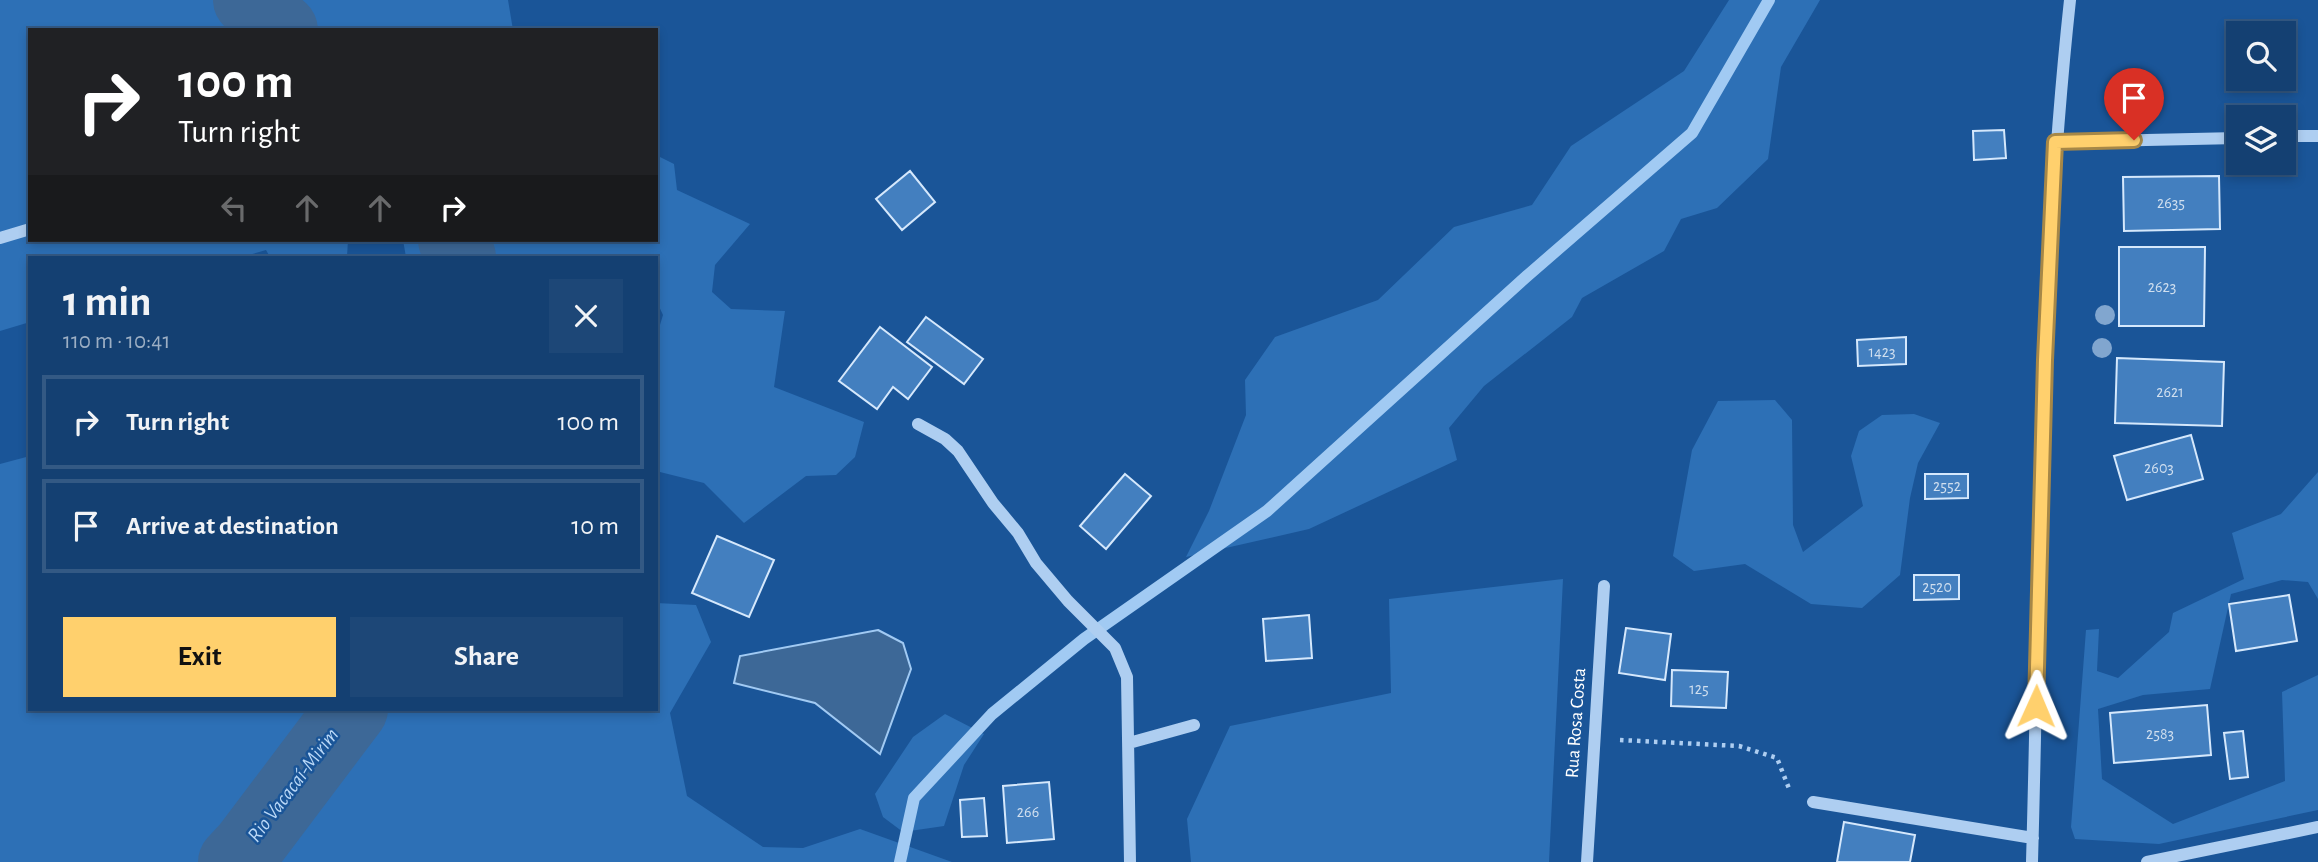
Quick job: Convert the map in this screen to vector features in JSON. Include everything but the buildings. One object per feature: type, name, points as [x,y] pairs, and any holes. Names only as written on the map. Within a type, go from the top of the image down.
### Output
[{"type":"street","points":[[2032,862],[2045,360],[2055,142],[2070,0]]},
{"type":"street","points":[[2296,136],[2318,136]]},
{"type":"street","points":[[2055,142],[2226,138]]},
{"type":"street","points":[[0,239],[28,230]]},
{"type":"street","points":[[918,424],[945,439],[958,451],[993,503],[1018,533],[1036,563],[1068,601],[1115,648],[1127,677],[1130,862]]},
{"type":"street","name":"Rua Rosa Costa","points":[[1587,862],[1604,586]]},
{"type":"street","points":[[1129,743],[1194,725]]},
{"type":"street","points":[[1812,802],[2033,838]]},
{"type":"street","points":[[2147,862],[2318,827]]},
{"type":"path","points":[[1595,739],[1739,746],[1777,758],[1790,791],[1812,802]]},
{"type":"shaded area","points":[[0,0],[508,0],[513,28],[28,28],[28,242],[348,242],[347,256],[269,256],[266,250],[245,256],[28,256],[28,323],[0,331]]},
{"type":"shaded area","points":[[1729,0],[1820,0],[1781,67],[1768,159],[1717,208],[1681,219],[1664,251],[1582,298],[1572,317],[1484,386],[1449,428],[1457,460],[1309,529],[1186,557],[1209,511],[1246,415],[1245,380],[1275,337],[1378,300],[1454,227],[1532,205],[1571,146],[1684,71]]},
{"type":"shaded area","points":[[658,156],[674,164],[677,190],[750,224],[715,265],[712,292],[731,309],[785,311],[774,387],[864,422],[855,457],[836,475],[806,476],[744,523],[704,483],[658,472],[658,331],[663,315],[658,304],[658,256],[406,256],[403,242],[658,242]]},
{"type":"shaded area","points":[[1775,400],[1792,420],[1793,525],[1803,552],[1863,506],[1851,456],[1859,431],[1882,415],[1914,414],[1940,423],[1918,463],[1910,498],[1900,575],[1862,608],[1811,604],[1745,564],[1694,571],[1673,556],[1692,450],[1718,401]]},
{"type":"shaded area","points":[[28,457],[28,711],[658,711],[658,603],[696,605],[711,642],[670,713],[687,796],[763,847],[803,848],[860,829],[952,862],[0,862],[0,464]]},
{"type":"shaded area","points":[[2318,472],[2318,599],[2308,582],[2282,580],[2231,594],[2210,689],[2143,695],[2098,709],[2102,779],[2173,824],[2285,781],[2282,692],[2318,675],[2318,810],[2159,844],[2075,839],[2071,827],[2086,630],[2099,629],[2097,671],[2118,678],[2169,632],[2173,613],[2244,579],[2232,533],[2281,514]]},
{"type":"shaded area","points":[[1563,579],[1549,862],[1191,862],[1187,819],[1230,726],[1391,693],[1389,599]]},
{"type":"shaded area","points":[[878,630],[903,643],[911,669],[880,754],[815,703],[734,683],[740,656]]},
{"type":"shaded area","points":[[945,714],[984,734],[964,765],[944,826],[903,832],[883,817],[875,794],[913,737]]},
{"type":"waterway","name":"Rio Vacacaí-Mirim","points":[[249,0],[280,28]]},
{"type":"waterway","points":[[900,862],[914,798],[992,714],[1084,639],[1267,511],[1527,276],[1692,133],[1769,0]]},
{"type":"waterway","name":"Rio Vacacaí-Mirim","points":[[455,242],[460,256]]},
{"type":"waterway","name":"Rio Vacacaí-Mirim","points":[[234,862],[350,711]]},
{"type":"route","points":[[2036,706],[2045,360],[2055,142],[2134,140]]}]
